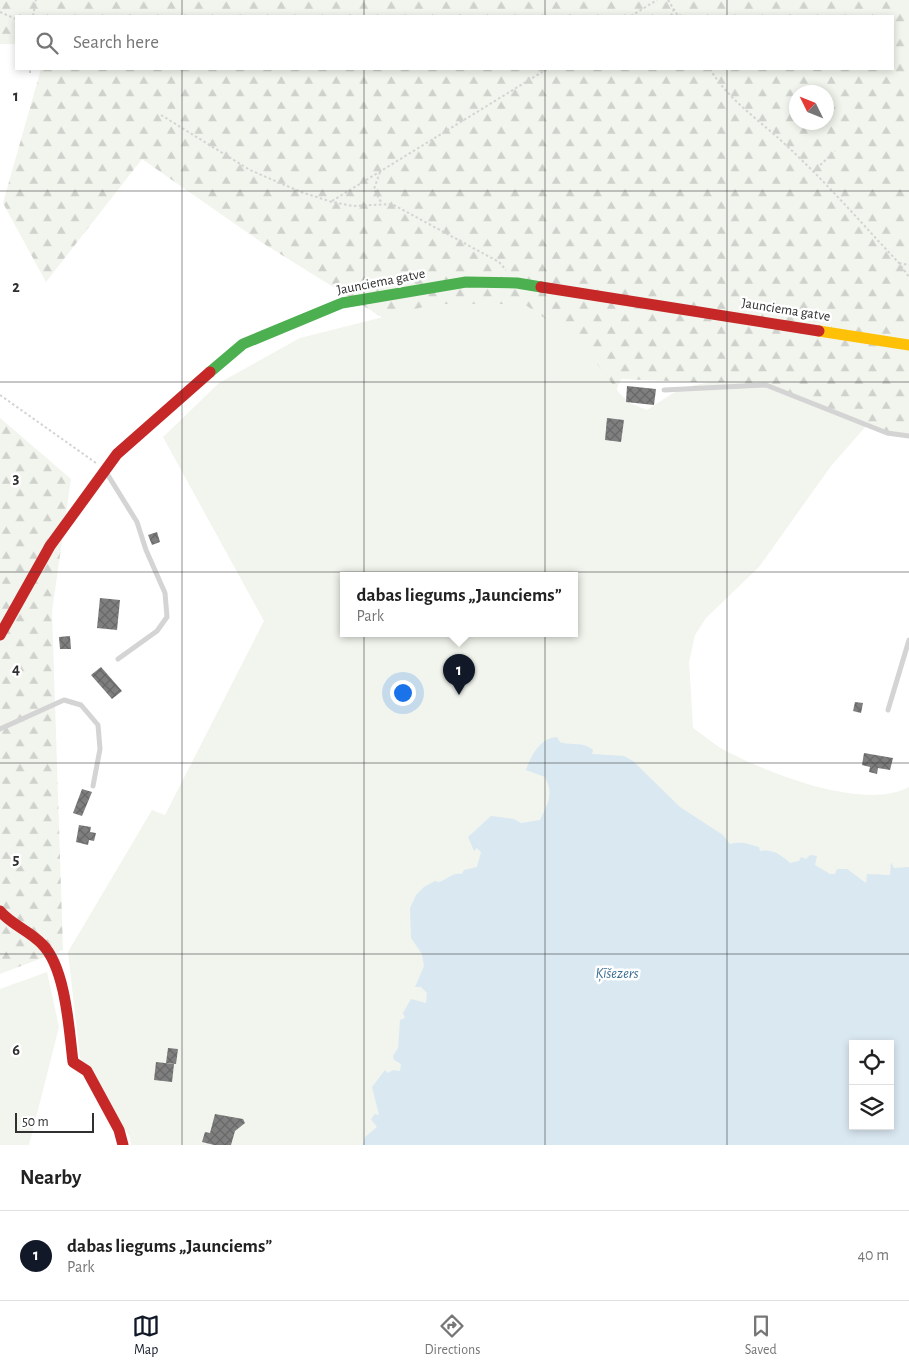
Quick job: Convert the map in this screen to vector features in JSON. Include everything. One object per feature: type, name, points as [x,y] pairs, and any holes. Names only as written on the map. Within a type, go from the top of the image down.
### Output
[{"type":"main road","name":"Jaunciema gatve","points":[[0,635],[50,546],[117,454],[243,344],[342,303],[466,282],[517,283],[909,345]]},
{"type":"main road","points":[[0,911],[11,925],[43,945],[58,976],[73,1062],[88,1071],[119,1130],[123,1145]]},
{"type":"lane","points":[[664,390],[766,385],[888,433],[909,436]]},
{"type":"lane","points":[[106,470],[107,477],[137,522],[146,550],[165,593],[167,617],[157,630],[118,659]]},
{"type":"lane","points":[[888,710],[909,640]]},
{"type":"lane","points":[[0,729],[64,700],[81,705],[98,725],[100,749],[93,786]]},
{"type":"path","points":[[33,15],[36,0]]},
{"type":"path","points":[[633,15],[656,0]]},
{"type":"path","points":[[668,0],[677,15]]},
{"type":"path","points":[[672,15],[674,10]]},
{"type":"path","points":[[0,12],[15,19]]},
{"type":"path","points":[[332,202],[545,70]]},
{"type":"path","points":[[711,70],[729,92],[813,172],[899,263],[909,277]]},
{"type":"path","points":[[161,115],[250,170],[301,192],[332,202],[353,206],[392,204],[499,262],[517,283]]},
{"type":"path","points":[[813,172],[836,151]]},
{"type":"path","points":[[380,172],[374,189],[382,204]]},
{"type":"path","points":[[899,263],[909,266]]},
{"type":"path","points":[[0,395],[106,470]]},
{"type":"green space","points":[[0,0],[909,0],[909,436],[887,433],[766,385],[621,379],[599,430],[452,361],[261,242],[142,159],[46,282],[3,203],[41,70],[894,70],[894,15],[15,15],[15,44],[0,44]]},
{"type":"green space","points":[[435,304],[524,304],[581,343],[620,394],[630,403],[647,410],[674,393],[691,386],[714,382],[736,383],[781,391],[867,425],[831,466],[759,567],[706,618],[695,635],[689,662],[693,728],[727,752],[795,780],[845,793],[869,795],[891,793],[909,787],[909,1145],[131,1145],[130,1137],[80,1058],[68,952],[152,810],[165,815],[264,621],[163,437],[219,383],[300,338]]},
{"type":"green space","points":[[0,418],[71,479],[52,611],[63,950],[0,974]]},
{"type":"green space","points":[[47,972],[59,1027],[29,1145],[0,1145],[0,989]]},
{"type":"water","name":"Ķīšezers","points":[[557,737],[560,742],[589,747],[593,750],[592,754],[624,756],[633,761],[680,807],[723,835],[730,844],[742,843],[759,847],[760,851],[776,853],[790,863],[799,861],[801,857],[806,859],[810,855],[817,856],[815,865],[830,874],[835,874],[837,869],[847,869],[866,883],[867,874],[890,875],[891,862],[894,868],[909,867],[909,1145],[363,1145],[365,1137],[377,1127],[371,1119],[375,1114],[379,1115],[372,1087],[385,1070],[388,1073],[393,1070],[400,1071],[401,1064],[394,1060],[393,1056],[398,1048],[400,1020],[405,1018],[403,1013],[411,999],[426,1003],[427,993],[421,987],[415,987],[424,966],[422,954],[411,938],[410,908],[416,895],[424,887],[435,881],[439,882],[453,875],[462,874],[464,870],[477,867],[481,852],[477,848],[474,851],[468,837],[491,816],[514,819],[521,823],[540,820],[549,799],[548,783],[545,777],[526,770],[537,749],[546,741]]},
{"type":"building","points":[[627,386],[656,389],[654,405],[626,402]]},
{"type":"building","points":[[607,418],[624,420],[621,442],[605,440]]},
{"type":"building","points":[[157,532],[160,542],[152,545],[148,535]]},
{"type":"building","points":[[100,598],[120,600],[117,630],[97,628]]},
{"type":"building","points":[[70,636],[71,649],[60,649],[59,637]]},
{"type":"building","points":[[101,667],[122,691],[112,699],[91,675]]},
{"type":"building","points":[[855,702],[863,703],[861,713],[853,711]]},
{"type":"building","points":[[864,753],[893,758],[890,770],[878,768],[877,774],[869,772],[870,767],[862,765]]},
{"type":"building","points":[[82,789],[92,792],[82,816],[73,813]]},
{"type":"building","points":[[79,825],[91,827],[90,832],[96,833],[94,841],[89,840],[88,845],[76,842]]},
{"type":"building","points":[[168,1048],[178,1049],[176,1064],[166,1063]]},
{"type":"building","points":[[156,1062],[174,1064],[172,1082],[154,1080]]},
{"type":"building","points":[[215,1114],[243,1119],[245,1123],[235,1131],[231,1145],[214,1145],[202,1142],[205,1132],[210,1133]]},
{"type":"traffic: fast","points":[[210,372],[243,344],[342,303],[466,282],[517,283],[541,287]]},
{"type":"traffic: slow","points":[[819,331],[909,345]]},
{"type":"traffic: jam","points":[[541,287],[819,331]]},
{"type":"traffic: jam","points":[[0,635],[50,546],[117,454],[210,372]]},
{"type":"traffic: jam","points":[[0,911],[37,939],[50,955],[56,968],[65,1000],[73,1062],[87,1071],[119,1130],[123,1145]]},
{"type":"place","name":"dabas liegums „Jaunciems”","points":[[459,695]]}]
